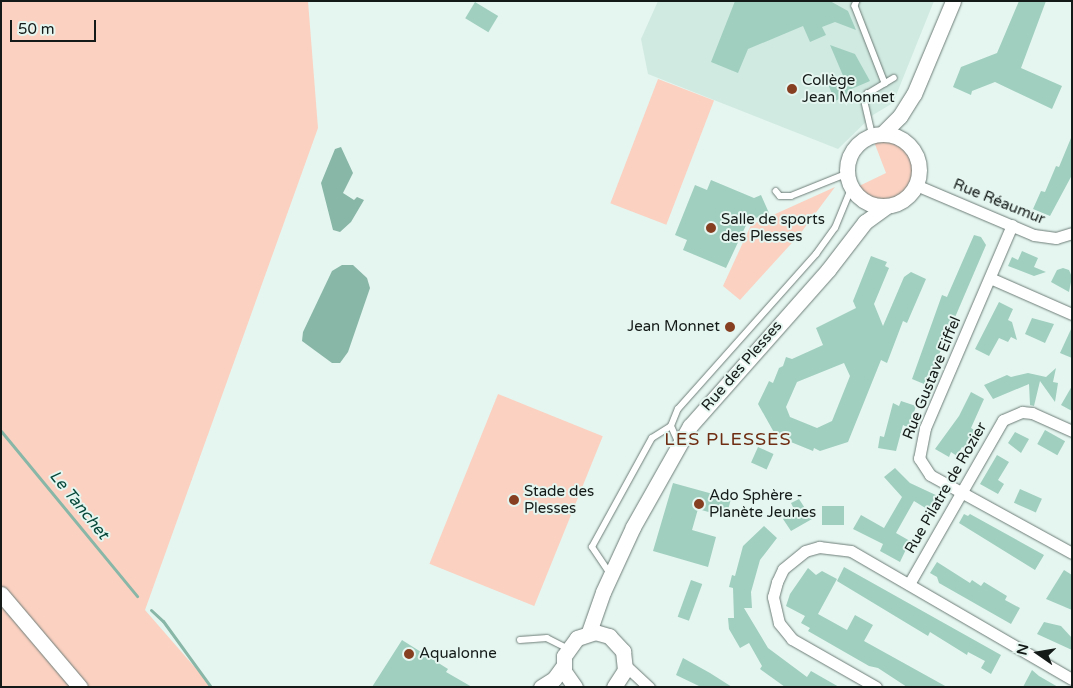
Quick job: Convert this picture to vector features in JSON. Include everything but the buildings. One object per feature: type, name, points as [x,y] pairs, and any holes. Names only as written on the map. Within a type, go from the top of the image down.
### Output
[{"type":"street","points":[[914,94],[907,127],[909,144],[918,159],[916,185],[904,200],[886,207],[870,204],[853,192],[846,174],[852,150],[900,116],[914,94],[953,1]]},
{"type":"street","points":[[877,134],[899,138],[909,144]]},
{"type":"street","name":"Rue Réaumur","points":[[916,185],[1046,237],[1064,237],[1072,233]]},
{"type":"street","name":"Rue des Plesses","points":[[846,246],[857,216],[853,192]]},
{"type":"street","name":"Rue des Plesses","points":[[589,632],[641,511],[679,444],[710,402],[869,217],[886,207]]},
{"type":"street","name":"Rue Gustave Eiffel","points":[[1012,225],[925,428],[919,451],[925,470],[960,492],[1072,553]]},
{"type":"street","points":[[990,278],[1072,314]]},
{"type":"street","name":"Rue Pilatre de Rozier","points":[[908,584],[997,427],[1012,415],[1022,412],[1041,415],[1072,431]]},
{"type":"street","points":[[876,687],[785,633],[775,612],[773,597],[776,582],[793,558],[805,551],[827,547],[851,551],[1072,679]]},
{"type":"street","name":"Rue des Plesses","points":[[610,636],[607,614],[612,576]]},
{"type":"street","points":[[1,594],[80,687]]},
{"type":"street","points":[[541,687],[554,678],[564,665],[568,648],[576,638],[589,632],[610,636],[620,645],[626,665],[649,687]]},
{"type":"street","points":[[564,665],[575,687]]},
{"type":"street","points":[[614,687],[626,665]]},
{"type":"street","points":[[619,687],[626,687]]},
{"type":"lane","points":[[856,1],[855,6],[885,83]]},
{"type":"lane","points":[[877,134],[864,101],[867,94],[894,78]]},
{"type":"lane","points":[[776,190],[780,196],[791,196],[846,174]]},
{"type":"lane","points":[[612,576],[592,547],[652,438],[671,426],[678,409],[821,247],[841,217],[853,192]]},
{"type":"lane","points":[[671,426],[679,444]]},
{"type":"lane","points":[[520,640],[547,638],[568,648]]},
{"type":"shaded area","points":[[1,1],[308,1],[318,128],[145,610],[212,687],[1,687]]},
{"type":"shaded area","name":"Collège Jean Monnet","points":[[658,1],[934,1],[893,103],[873,115],[838,149],[648,74],[641,39]]},
{"type":"shaded area","points":[[658,79],[714,101],[666,225],[610,203]]},
{"type":"shaded area","points":[[873,139],[891,139],[903,146],[914,166],[914,180],[907,191],[887,203],[873,201],[855,188],[886,173]]},
{"type":"shaded area","points":[[341,147],[353,173],[343,193],[354,200],[357,197],[364,200],[351,222],[340,232],[333,230],[321,183],[335,149]]},
{"type":"shaded area","points":[[835,187],[800,234],[740,300],[723,286],[751,225]]},
{"type":"shaded area","points":[[342,265],[353,265],[367,278],[370,288],[348,352],[340,363],[332,363],[302,341],[303,332],[332,271]]},
{"type":"shaded area","name":"Stade des Plesses","points":[[498,394],[603,436],[534,606],[429,564]]},
{"type":"waterway","name":"Le Tanchet","points":[[1,431],[137,596]]},
{"type":"waterway","name":"Le Tanchet","points":[[151,610],[163,621],[211,687]]},
{"type":"place","name":"Collège Jean Monnet","points":[[792,89]]},
{"type":"place","name":"Salle de sports des Plesses","points":[[711,228]]},
{"type":"place","name":"Jean Monnet","points":[[730,327]]},
{"type":"place","name":"Stade des Plesses","points":[[514,500]]},
{"type":"place","name":"Ado Sphère - Planète Jeunes","points":[[699,504]]},
{"type":"place","name":"Aqualonne","points":[[409,654]]},
{"type":"district","name":"LES PLESSES","points":[[728,439]]}]
